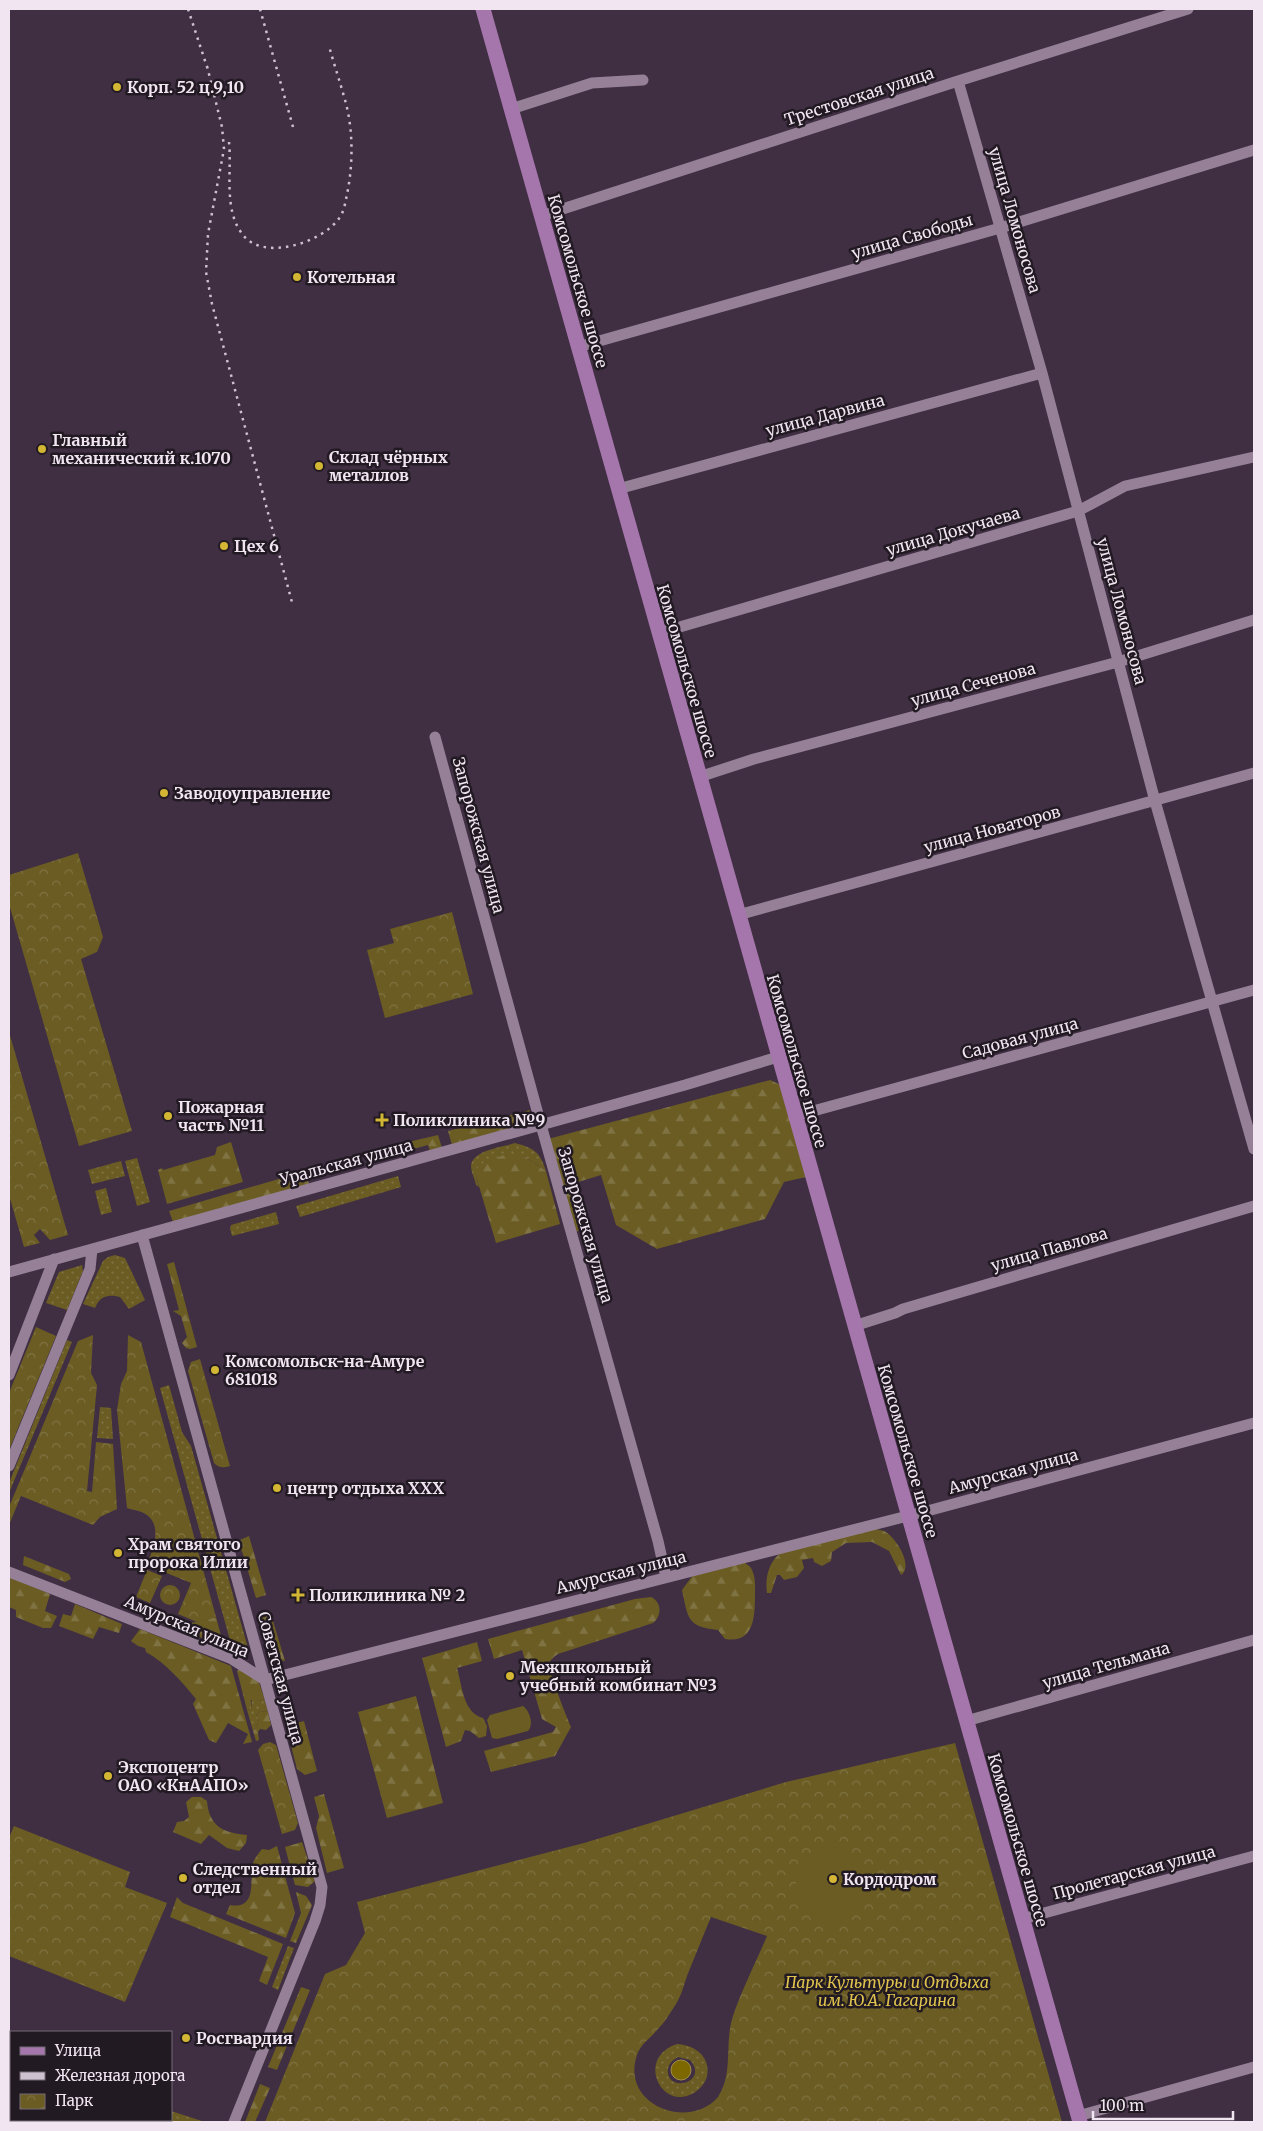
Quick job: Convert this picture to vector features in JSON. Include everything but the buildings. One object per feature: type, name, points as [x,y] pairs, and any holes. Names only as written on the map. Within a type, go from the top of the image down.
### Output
[{"type":"main road","name":"Комсомольское шоссе","points":[[483,9],[1079,2119]]},
{"type":"street","name":"Трестовская улица","points":[[541,216],[958,81],[1188,9]]},
{"type":"street","points":[[511,109],[592,83],[643,80]]},
{"type":"street","name":"улица Ломоносова","points":[[958,81],[1042,373],[1118,662],[1254,1149]]},
{"type":"street","name":"улица Свободы","points":[[578,347],[1000,228],[1254,150]]},
{"type":"street","name":"улица Дарвина","points":[[618,489],[1042,373]]},
{"type":"street","name":"улица Докучаева","points":[[659,633],[1078,511],[1126,486],[1254,457]]},
{"type":"street","name":"улица Сеченова","points":[[699,777],[754,759],[1118,662],[1254,620]]},
{"type":"street","name":"Запорожская улица","points":[[435,737],[541,1125],[658,1541],[666,1577]]},
{"type":"street","name":"улица Новаторов","points":[[738,915],[1254,773]]},
{"type":"street","name":"Садовая улица","points":[[795,1116],[1254,990]]},
{"type":"street","name":"Уральская улица","points":[[9,1272],[541,1125],[778,1057]]},
{"type":"street","name":"улица Павлова","points":[[854,1326],[895,1313],[903,1308],[1254,1206]]},
{"type":"street","name":"Советская улица","points":[[142,1235],[322,1887],[320,1905],[315,1921],[234,2122]]},
{"type":"street","points":[[9,1466],[90,1269],[92,1249]]},
{"type":"street","points":[[9,1375],[54,1259]]},
{"type":"street","name":"Амурская улица","points":[[9,1572],[232,1659],[265,1680],[908,1516],[1254,1423]]},
{"type":"street","name":"улица Тельмана","points":[[966,1721],[1254,1640]]},
{"type":"street","name":"Пролетарская улица","points":[[1022,1919],[1254,1856]]},
{"type":"street","points":[[1079,2119],[1254,2067]]},
{"type":"green space","points":[[78,853],[103,937],[97,952],[81,959],[132,1131],[79,1146],[9,904],[9,875]]},
{"type":"green space","points":[[452,912],[473,994],[385,1018],[367,950],[394,943],[390,929]]},
{"type":"green space","points":[[9,1032],[68,1235],[50,1240],[40,1229],[34,1235],[40,1243],[24,1247],[9,1195]]},
{"type":"green space","points":[[770,1080],[781,1085],[806,1177],[784,1182],[765,1219],[657,1249],[616,1225],[601,1175],[575,1183],[588,1228],[575,1232],[548,1139]]},
{"type":"green space","points":[[530,1110],[526,1121],[521,1127],[452,1145],[448,1131]]},
{"type":"green space","points":[[438,1135],[442,1148],[430,1151],[428,1145],[406,1151],[404,1143]]},
{"type":"green space","points":[[231,1142],[243,1182],[167,1204],[158,1170],[215,1155],[217,1147]]},
{"type":"green space","points":[[515,1143],[532,1149],[539,1155],[546,1171],[524,1156],[476,1176],[479,1187],[476,1185],[471,1166],[477,1156],[489,1150]]},
{"type":"green space","points":[[504,1155],[524,1156],[546,1171],[560,1224],[496,1243],[476,1176],[478,1165]]},
{"type":"green space","points":[[137,1158],[150,1202],[137,1206],[125,1161]]},
{"type":"green space","points":[[121,1161],[125,1176],[92,1184],[88,1170]]},
{"type":"green space","points":[[306,1171],[309,1184],[173,1222],[169,1211]]},
{"type":"green space","points":[[398,1176],[401,1187],[300,1217],[296,1206]]},
{"type":"green space","points":[[106,1188],[112,1212],[101,1215],[95,1191]]},
{"type":"green space","points":[[276,1212],[279,1224],[232,1236],[231,1225]]},
{"type":"green space","points":[[115,1255],[125,1258],[145,1300],[129,1309],[120,1297],[116,1296],[102,1298],[95,1308],[83,1304],[103,1261]]},
{"type":"green space","points":[[174,1262],[197,1347],[190,1349],[186,1348],[182,1343],[187,1337],[181,1316],[173,1311],[179,1310],[167,1264]]},
{"type":"green space","points":[[82,1265],[83,1271],[67,1310],[46,1303],[59,1272]]},
{"type":"green space","points":[[36,1327],[56,1336],[9,1450],[9,1393]]},
{"type":"green space","points":[[93,1335],[91,1373],[97,1385],[87,1491],[92,1492],[96,1442],[113,1444],[117,1509],[100,1517],[93,1525],[21,1496],[9,1525],[9,1507],[78,1341]]},
{"type":"green space","points":[[128,1335],[141,1342],[216,1617],[197,1622],[178,1614],[191,1583],[147,1565],[155,1539],[152,1520],[145,1514],[127,1508],[117,1410],[121,1384],[127,1371]]},
{"type":"green space","points":[[67,1340],[72,1342],[9,1493],[9,1483]]},
{"type":"green space","points":[[200,1359],[230,1466],[221,1467],[214,1463],[188,1371],[191,1362]]},
{"type":"green space","points":[[169,1385],[182,1432],[191,1446],[248,1648],[246,1653],[242,1655],[233,1651],[160,1388]]},
{"type":"green space","points":[[100,1407],[111,1408],[113,1439],[97,1438]]},
{"type":"green space","points":[[872,1528],[889,1534],[898,1545],[906,1565],[901,1575],[889,1551],[872,1542],[846,1543],[832,1552],[831,1561],[822,1566],[814,1562],[813,1558],[802,1560],[804,1568],[797,1577],[784,1580],[780,1575],[777,1575],[771,1593],[767,1593],[766,1582],[768,1572],[772,1562],[779,1554]]},
{"type":"green space","points":[[249,1536],[266,1595],[256,1598],[242,1551],[238,1549],[240,1540]]},
{"type":"green space","points":[[24,1556],[69,1574],[71,1579],[65,1582],[23,1565]]},
{"type":"green space","points":[[742,1561],[753,1571],[755,1603],[753,1620],[751,1627],[742,1637],[725,1639],[718,1630],[700,1626],[691,1619],[686,1608],[682,1590],[693,1575]]},
{"type":"green space","points":[[147,1570],[162,1576],[150,1603],[136,1597]]},
{"type":"green space","points":[[9,1577],[50,1594],[45,1611],[57,1616],[51,1628],[43,1628],[16,1617],[16,1610],[9,1607]]},
{"type":"green space","points":[[170,1585],[177,1588],[180,1595],[177,1602],[170,1605],[163,1602],[160,1595],[163,1588]]},
{"type":"green space","points":[[651,1597],[655,1599],[660,1609],[658,1617],[653,1623],[558,1654],[550,1662],[554,1684],[571,1727],[555,1756],[491,1772],[484,1751],[553,1732],[556,1727],[542,1719],[522,1650],[494,1659],[488,1639],[635,1599]]},
{"type":"green space","points":[[132,1601],[187,1624],[216,1617],[224,1647],[130,1608],[127,1602]]},
{"type":"green space","points":[[75,1604],[122,1624],[119,1633],[99,1627],[93,1639],[59,1626],[63,1614],[71,1616]]},
{"type":"green space","points":[[270,1611],[285,1661],[274,1660],[268,1654],[271,1652],[260,1614]]},
{"type":"green space","points":[[140,1629],[231,1666],[252,1742],[243,1744],[248,1734],[228,1723],[216,1743],[209,1740],[193,1704],[196,1699],[167,1667],[146,1652],[145,1648],[131,1641]]},
{"type":"green space","points":[[477,1642],[482,1661],[457,1668],[464,1698],[471,1710],[483,1718],[487,1726],[486,1736],[479,1738],[470,1731],[465,1730],[461,1741],[446,1747],[422,1658]]},
{"type":"green space","points":[[240,1669],[259,1682],[264,1698],[260,1701],[251,1700],[251,1709],[247,1710],[237,1671]]},
{"type":"green space","points":[[416,1696],[443,1803],[387,1818],[358,1712]]},
{"type":"green space","points":[[264,1698],[268,1712],[260,1711],[256,1715],[259,1718],[257,1727],[253,1731],[247,1710],[251,1709],[252,1699],[260,1701]]},
{"type":"green space","points":[[523,1706],[528,1711],[530,1718],[531,1725],[528,1731],[497,1739],[492,1738],[487,1720],[490,1715]]},
{"type":"green space","points":[[260,1711],[268,1712],[271,1725],[266,1730],[260,1729],[258,1732],[259,1740],[256,1741],[253,1731],[257,1727],[259,1718],[256,1715]]},
{"type":"green space","points":[[304,1721],[317,1771],[305,1775],[297,1769],[286,1726]]},
{"type":"green space","points":[[270,1742],[276,1745],[298,1823],[295,1830],[282,1834],[258,1750],[263,1744]]},
{"type":"green space","name":"Парк Культуры и Отдыха им. Ю.А. Гагарина","points":[[955,1743],[1062,2122],[265,2122],[325,1974],[346,1965],[365,1933],[357,1902],[584,1843],[786,1782]],"holes":[[[711,1917],[767,1936],[733,2016],[730,2026],[726,2078],[718,2097],[705,2107],[691,2112],[675,2112],[660,2108],[648,2099],[638,2087],[634,2073],[637,2055],[678,2001]]]},
{"type":"green space","points":[[324,1794],[344,1868],[327,1873],[316,1828],[319,1816],[314,1797]]},
{"type":"green space","points":[[192,1797],[201,1797],[207,1801],[211,1817],[219,1827],[238,1834],[247,1835],[246,1843],[239,1851],[227,1848],[209,1835],[201,1844],[173,1832],[177,1822],[184,1821],[189,1817],[186,1802]]},
{"type":"green space","points":[[14,1826],[130,1872],[125,1887],[167,1903],[125,2002],[9,1956],[9,1838]]},
{"type":"green space","points":[[302,1842],[315,1881],[308,1887],[295,1885],[285,1847]]},
{"type":"green space","points":[[277,1846],[295,1913],[286,1938],[226,1914],[230,1905],[245,1903],[248,1899],[253,1864],[262,1849],[269,1850]]},
{"type":"green space","name":"Кордодром","points":[[826,1847],[840,1847],[854,1853],[864,1863],[870,1877],[870,1891],[864,1905],[854,1915],[840,1921],[826,1921],[812,1915],[802,1905],[796,1891],[796,1877],[802,1863],[812,1853]]},
{"type":"green space","points":[[296,1892],[306,1896],[312,1905],[296,1943],[290,1941],[301,1913]]},
{"type":"green space","points":[[177,1897],[183,1903],[283,1944],[267,1985],[259,1981],[268,1957],[170,1917]]},
{"type":"green space","points":[[288,1946],[294,1948],[278,1990],[272,1987]]},
{"type":"green space","points":[[301,1987],[310,1990],[277,2070],[268,2067]]},
{"type":"green space","points":[[677,2044],[684,2045],[700,2053],[704,2058],[708,2069],[707,2076],[697,2091],[680,2097],[670,2095],[662,2089],[657,2080],[655,2070],[658,2060],[665,2051]],"holes":[[[678,2057],[690,2060],[695,2068],[695,2075],[691,2080],[685,2083],[673,2081],[669,2077],[668,2069],[670,2063]]]},
{"type":"green space","points":[[260,2084],[270,2088],[255,2122],[245,2122]]},
{"type":"green space","points":[[172,2111],[205,2122],[30,2122],[172,2121]]},
{"type":"shaded area","points":[[681,2060],[688,2063],[691,2070],[688,2077],[681,2080],[674,2077],[671,2070],[674,2063]]},
{"type":"railway","points":[[188,9],[209,73]]},
{"type":"railway","points":[[260,9],[293,127]]},
{"type":"railway","points":[[229,142],[231,202],[233,214],[243,235],[253,243],[265,247],[279,248],[308,241],[332,226],[341,215],[344,206],[350,175],[352,150],[348,112],[329,46]]},
{"type":"railway","points":[[207,66],[222,127],[224,149],[208,234],[206,272],[212,304],[293,606]]},
{"type":"place","name":"Корп. 52 ц.9,10","points":[[117,87]]},
{"type":"place","name":"Котельная","points":[[297,277]]},
{"type":"place","name":"Главный механический к.1070","points":[[42,449]]},
{"type":"place","name":"Склад чёрных металлов","points":[[319,466]]},
{"type":"place","name":"Цех 6","points":[[224,546]]},
{"type":"place","name":"Заводоуправление","points":[[164,793]]},
{"type":"place","name":"Пожарная часть №11","points":[[168,1116]]},
{"type":"place","name":"Поликлиника №9","points":[[382,1120]]},
{"type":"place","name":"Комсомольск-на-Амуре 681018","points":[[215,1370]]},
{"type":"place","name":"центр отдыха ХХХ","points":[[277,1488]]},
{"type":"place","name":"Храм святого пророка Илии","points":[[118,1553]]},
{"type":"place","name":"Поликлиника № 2","points":[[298,1595]]},
{"type":"place","name":"Межшкольный учебный комбинат №3","points":[[510,1676]]},
{"type":"place","name":"Экспоцентр ОАО «КнААПО»","points":[[108,1776]]},
{"type":"place","name":"Следственный отдел","points":[[183,1878]]},
{"type":"place","name":"Кордодром","points":[[833,1879]]},
{"type":"place","name":"Росгвардия","points":[[186,2038]]}]
